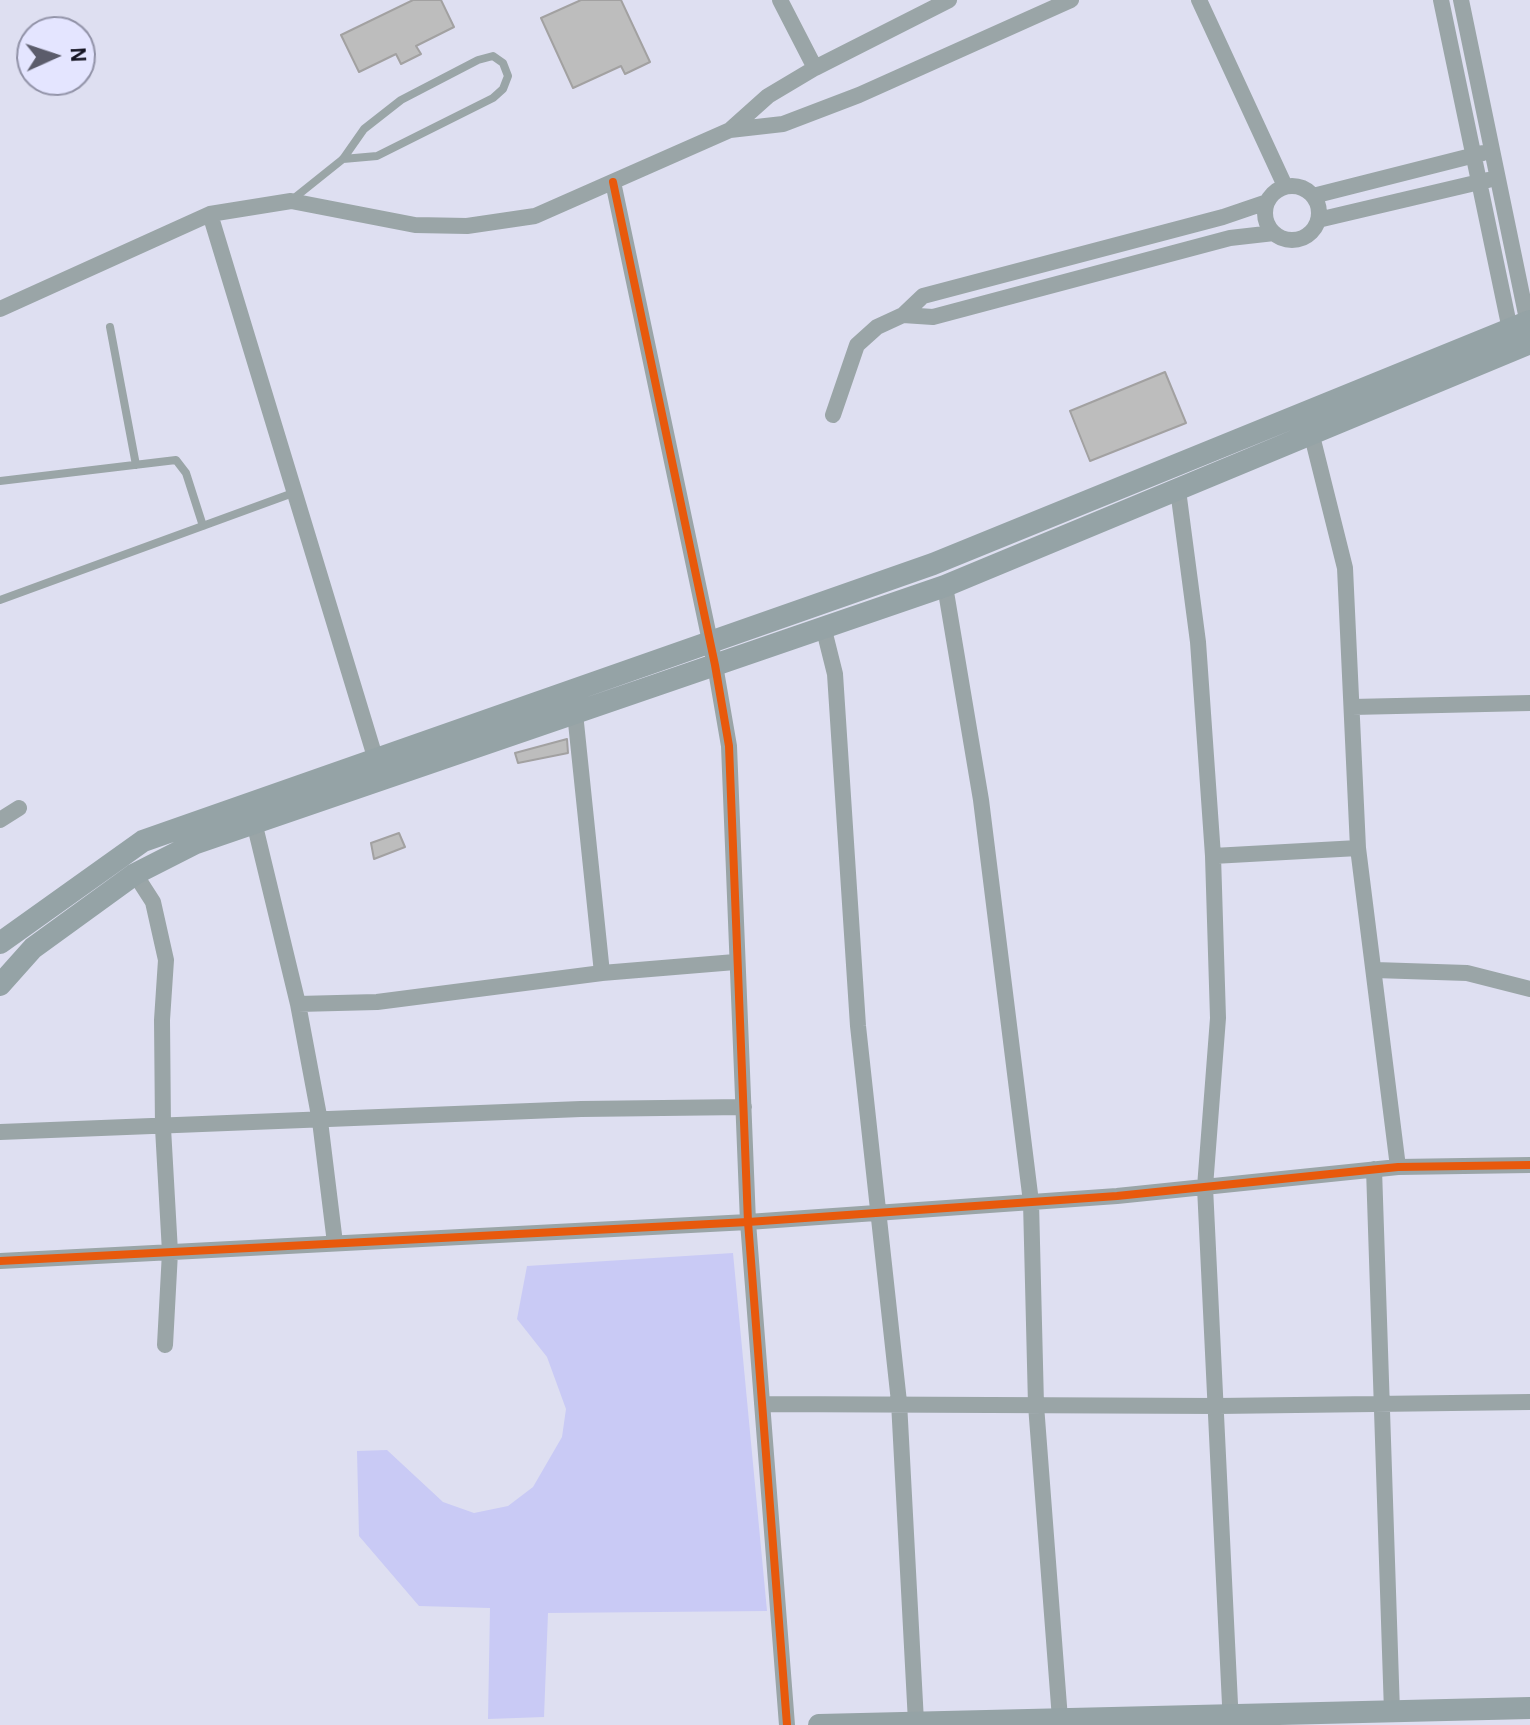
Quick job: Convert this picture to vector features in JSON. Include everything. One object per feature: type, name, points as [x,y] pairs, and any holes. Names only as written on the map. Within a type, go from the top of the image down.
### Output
[{"type":"main road","points":[[0,985],[33,948],[135,874],[196,843],[945,586],[1311,432],[1523,333]]},
{"type":"main road","points":[[0,943],[143,841],[709,640],[833,601],[1523,333]]},
{"type":"main road","points":[[819,1725],[1060,1719],[1230,1720],[1530,1708]]},
{"type":"street","points":[[780,0],[815,68]]},
{"type":"street","points":[[730,130],[768,96],[815,68],[949,0]]},
{"type":"street","points":[[1199,0],[1285,186]]},
{"type":"street","points":[[1441,0],[1479,183],[1523,333]]},
{"type":"street","points":[[1461,0],[1492,150],[1523,333]]},
{"type":"street","points":[[0,309],[210,214],[291,201],[415,225],[467,226],[535,216],[730,130],[795,119],[859,95],[1064,2]]},
{"type":"street","points":[[1313,196],[1492,150]]},
{"type":"street","points":[[1318,220],[1497,177]]},
{"type":"street","points":[[613,182],[715,665],[729,746],[735,962],[748,1222],[787,1725]]},
{"type":"street","points":[[903,315],[933,317],[1230,238],[1274,233],[1288,240],[1300,239],[1311,233],[1318,220],[1320,211],[1313,196],[1297,186],[1285,186],[1274,192],[1267,202],[1265,214],[1274,233]]},
{"type":"street","points":[[833,415],[857,345],[877,327],[903,315],[923,296],[1223,217],[1267,202]]},
{"type":"street","points":[[210,214],[375,757]]},
{"type":"street","points":[[1311,432],[1345,568],[1358,848],[1398,1167]]},
{"type":"street","points":[[1178,490],[1198,642],[1213,856],[1218,1018],[1205,1187],[1218,1406],[1230,1720]]},
{"type":"street","points":[[945,586],[981,800],[1031,1202],[1036,1405],[1060,1719]]},
{"type":"street","points":[[824,630],[835,674],[852,954],[899,1402],[916,1722]]},
{"type":"street","points":[[1352,707],[1530,703]]},
{"type":"street","points":[[575,713],[602,973]]},
{"type":"street","points":[[0,820],[19,808]]},
{"type":"street","points":[[254,822],[298,1004],[320,1121],[335,1243]]},
{"type":"street","points":[[1213,856],[1358,848]]},
{"type":"street","points":[[135,874],[153,902],[166,960],[162,1020],[163,1128],[170,1252],[165,1345]]},
{"type":"street","points":[[298,1004],[377,1002],[602,973],[735,962]]},
{"type":"street","points":[[1375,970],[1467,973],[1530,989]]},
{"type":"street","points":[[0,1132],[163,1128],[581,1109],[744,1107]]},
{"type":"street","points":[[0,1261],[748,1222],[1031,1202],[1398,1167],[1530,1165]]},
{"type":"street","points":[[1374,1169],[1392,1712]]},
{"type":"street","points":[[762,1404],[899,1402],[1218,1406],[1530,1402]]},
{"type":"lane","points":[[291,201],[343,159],[364,129],[401,100],[478,60],[493,56],[503,63],[508,76],[503,89],[493,98],[377,156],[343,159]]},
{"type":"lane","points":[[110,327],[136,465]]},
{"type":"lane","points":[[0,481],[176,460],[182,465],[203,526]]},
{"type":"lane","points":[[0,600],[293,493]]},
{"type":"shaded area","points":[[733,1253],[767,1611],[548,1613],[544,1717],[488,1719],[490,1608],[419,1606],[359,1536],[357,1451],[387,1450],[443,1502],[474,1513],[508,1506],[533,1487],[562,1437],[566,1409],[547,1357],[517,1319],[527,1266]]},
{"type":"building","points":[[413,0],[441,0],[454,27],[416,46],[421,54],[401,64],[396,54],[359,72],[341,35]]},
{"type":"building","points":[[581,0],[621,0],[650,62],[625,74],[621,66],[573,88],[541,18]]},
{"type":"building","points":[[1165,372],[1186,423],[1090,461],[1070,411]]},
{"type":"building","points":[[567,739],[568,753],[518,763],[515,753]]},
{"type":"building","points":[[399,833],[405,847],[374,859],[371,843]]},
{"type":"cycle path","points":[[613,182],[715,665],[729,746],[748,1222],[787,1725]]},
{"type":"cycle path","points":[[0,1261],[748,1222],[1117,1196],[1398,1167],[1530,1165]]}]
